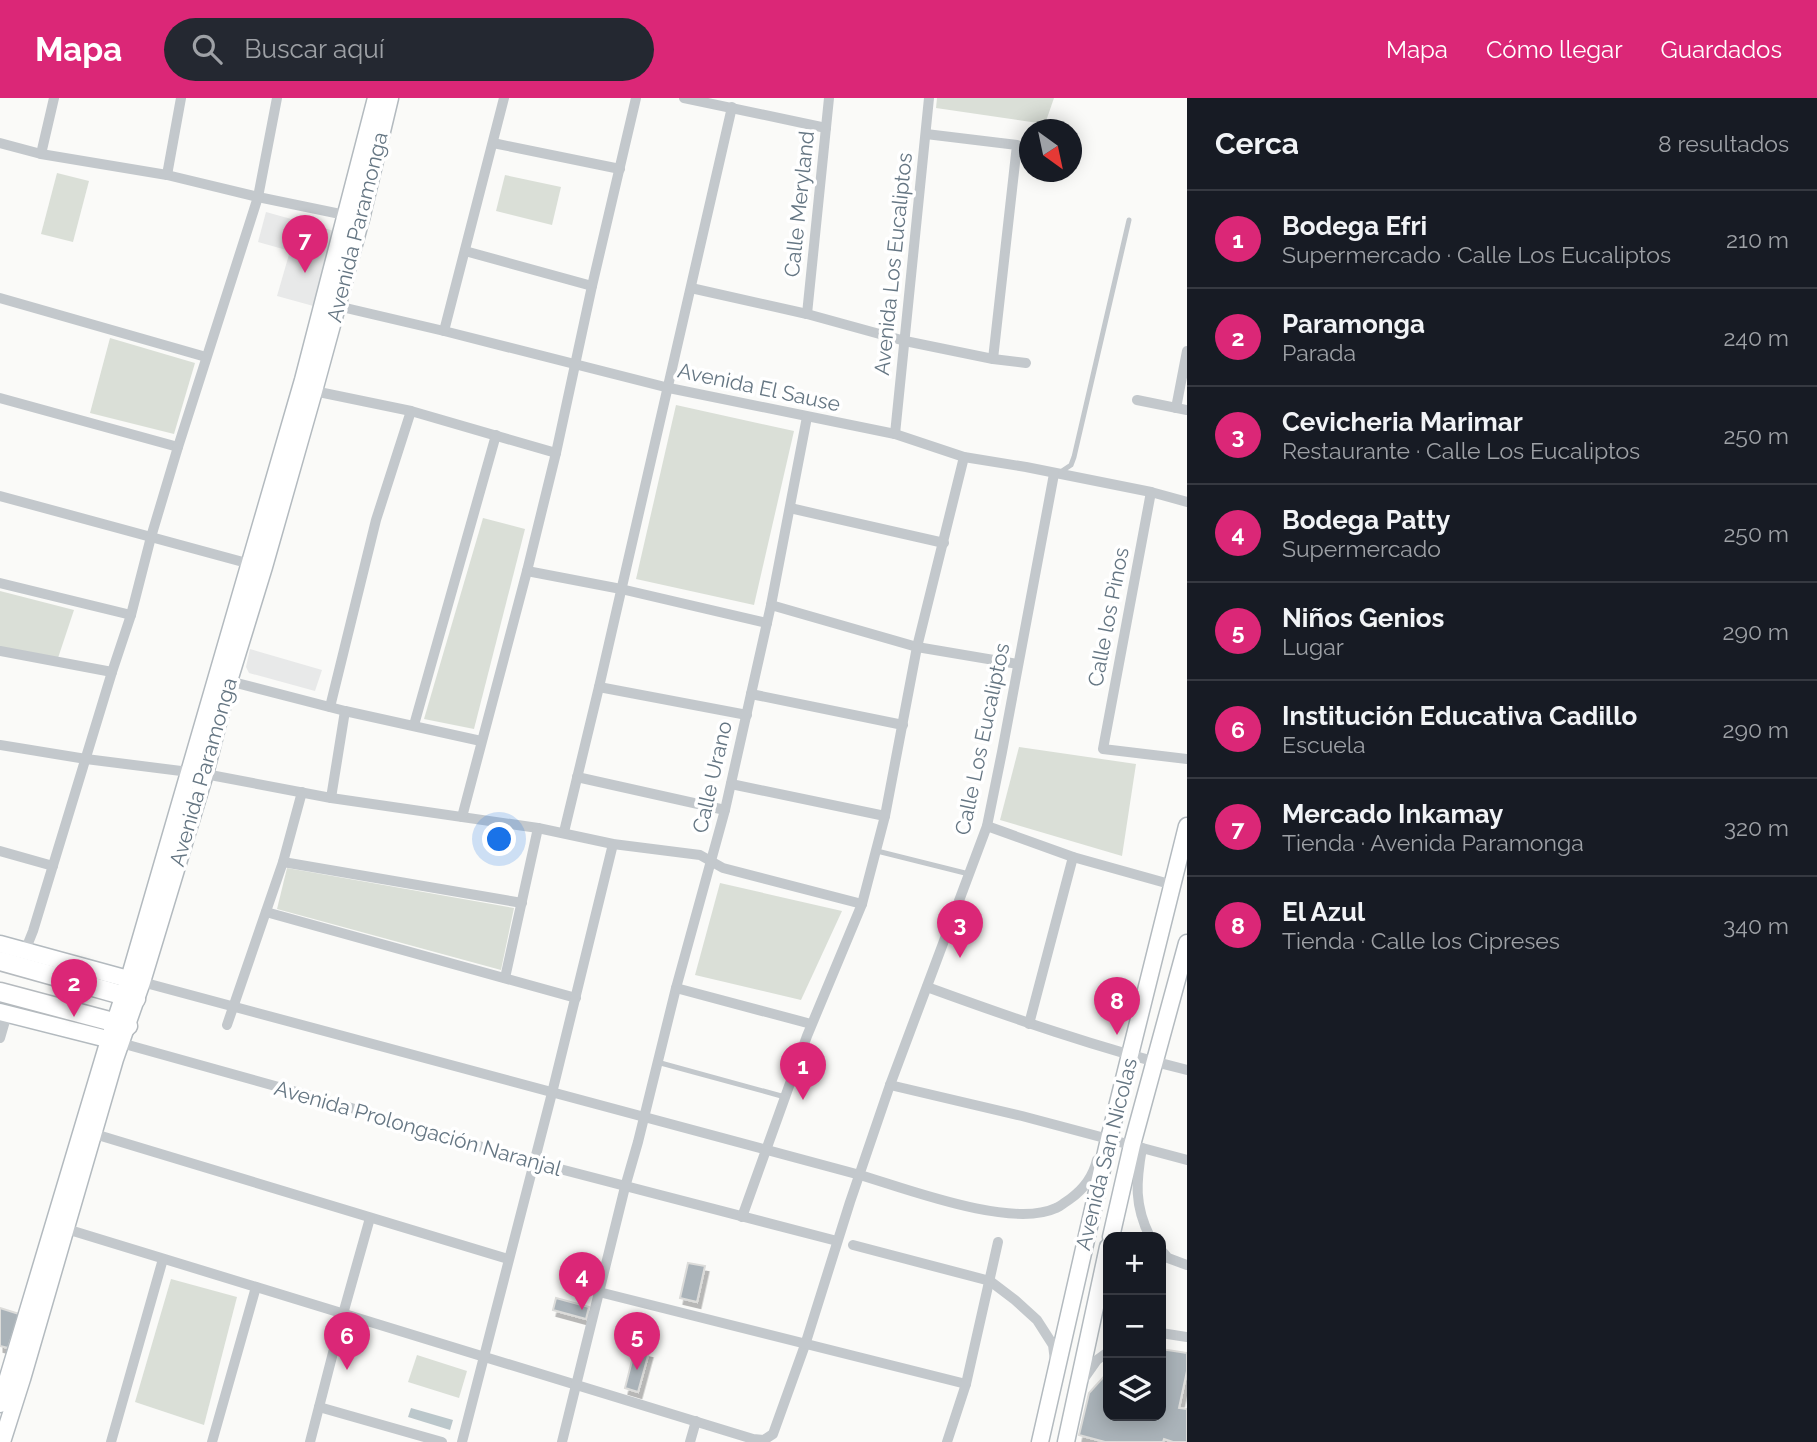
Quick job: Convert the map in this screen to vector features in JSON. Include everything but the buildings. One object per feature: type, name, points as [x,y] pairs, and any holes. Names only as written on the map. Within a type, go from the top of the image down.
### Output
[{"type":"main road","points":[[0,961],[133,989]]},
{"type":"main road","name":"Avenida Prolongación Naranjal","points":[[0,992],[118,1032]]},
{"type":"street","points":[[41,154],[54,98]]},
{"type":"street","points":[[167,175],[180,98]]},
{"type":"street","points":[[25,951],[131,615],[178,447],[258,197],[277,98]]},
{"type":"street","name":"Avenida Paramonga","points":[[354,217],[376,98]]},
{"type":"street","name":"Avenida Paramonga","points":[[0,1404],[60,1227],[133,989],[390,98]]},
{"type":"street","points":[[444,331],[504,98]]},
{"type":"street","points":[[462,817],[556,453],[636,98]]},
{"type":"street","points":[[684,98],[825,128]]},
{"type":"street","name":"Calle Meryland","points":[[807,314],[829,98]]},
{"type":"street","name":"Avenida Los Eucaliptos","points":[[895,434],[929,98]]},
{"type":"street","points":[[564,832],[733,107]]},
{"type":"street","points":[[926,134],[1017,145],[993,359]]},
{"type":"street","points":[[493,143],[620,169]]},
{"type":"street","points":[[0,144],[41,154],[167,175],[354,217]]},
{"type":"street","points":[[465,251],[592,286]]},
{"type":"street","points":[[691,288],[807,314],[905,341],[1026,363]]},
{"type":"street","points":[[0,298],[206,357]]},
{"type":"street","name":"Avenida Paramonga","points":[[257,565],[314,391],[330,305]]},
{"type":"street","name":"Avenida El Sause","points":[[330,305],[575,363],[668,388],[895,434],[964,457],[1151,492],[1187,502]]},
{"type":"street","points":[[1136,400],[1181,409],[1187,351]]},
{"type":"street","points":[[314,391],[411,411],[556,453]]},
{"type":"street","points":[[0,398],[178,447]]},
{"type":"street","points":[[330,706],[376,520],[411,411]]},
{"type":"street","name":"Calle Urano","points":[[562,1442],[676,988],[725,810],[771,605],[807,417]]},
{"type":"street","points":[[414,725],[496,435]]},
{"type":"street","points":[[741,1217],[811,1024],[862,904],[885,816],[917,647],[964,457]]},
{"type":"street","name":"Calle Los Eucaliptos","points":[[753,1441],[764,1440],[772,1434],[805,1345],[837,1241],[891,1085],[987,826],[1054,474]]},
{"type":"street","name":"Calle los Pinos","points":[[1151,492],[1103,749],[1187,759]]},
{"type":"street","points":[[0,496],[257,565]]},
{"type":"street","points":[[790,508],[944,543]]},
{"type":"street","points":[[527,571],[621,589],[767,623]]},
{"type":"street","points":[[0,583],[131,615]]},
{"type":"street","points":[[771,605],[917,647],[1018,664]]},
{"type":"street","points":[[0,651],[112,672]]},
{"type":"street","points":[[223,680],[481,741]]},
{"type":"street","points":[[599,687],[747,715]]},
{"type":"street","points":[[751,694],[903,725]]},
{"type":"street","points":[[331,798],[345,711]]},
{"type":"street","points":[[0,745],[197,773],[331,798],[564,832],[614,844],[700,855],[723,868],[862,904]]},
{"type":"street","points":[[577,777],[725,810]]},
{"type":"street","points":[[731,784],[885,816]]},
{"type":"street","points":[[228,1025],[284,862],[302,793]]},
{"type":"street","points":[[987,826],[1073,857],[1173,885]]},
{"type":"street","name":"Avenida San Nicolas","points":[[1040,1442],[1106,1138],[1130,1054],[1187,826]]},
{"type":"street","points":[[505,978],[538,828]]},
{"type":"street","points":[[462,1442],[614,844]]},
{"type":"street","points":[[0,850],[53,866]]},
{"type":"street","points":[[1029,1024],[1073,857]]},
{"type":"street","points":[[284,862],[522,903]]},
{"type":"street","points":[[266,912],[576,998]]},
{"type":"street","name":"Avenida San Nicolas","points":[[1112,1232],[1137,1146],[1155,1062],[1181,987],[1187,943]]},
{"type":"street","points":[[0,944],[133,989],[234,1007],[860,1175],[968,1207],[1001,1213],[1032,1214],[1056,1208],[1080,1191],[1094,1172],[1106,1138]]},
{"type":"street","points":[[927,987],[1029,1024],[1187,1070]]},
{"type":"street","points":[[676,988],[811,1024]]},
{"type":"street","points":[[0,1038],[3,1013]]},
{"type":"street","name":"Avenida Prolongación Naranjal","points":[[3,1013],[118,1032],[298,1092],[533,1162],[837,1241]]},
{"type":"street","points":[[891,1085],[1187,1160]]},
{"type":"street","points":[[88,1132],[509,1259]]},
{"type":"street","points":[[1137,1146],[1137,1198],[1148,1232]]},
{"type":"street","points":[[310,1442],[342,1314],[370,1218]]},
{"type":"street","points":[[60,1227],[696,1421],[753,1441]]},
{"type":"street","points":[[947,1442],[966,1384],[998,1242]]},
{"type":"street","points":[[853,1245],[990,1282],[1037,1320],[1053,1345],[1055,1374]]},
{"type":"street","points":[[1166,1256],[1187,1265]]},
{"type":"street","points":[[111,1442],[163,1259]]},
{"type":"street","name":"Avenida San Nicolas","points":[[1066,1442],[1103,1270]]},
{"type":"street","points":[[212,1442],[256,1287]]},
{"type":"street","points":[[599,1292],[966,1384]]},
{"type":"street","points":[[1166,1334],[1187,1337]]},
{"type":"street","points":[[1077,1388],[1103,1356]]},
{"type":"street","name":"Avenida Paramonga","points":[[2,1442],[10,1375]]},
{"type":"street","points":[[318,1407],[442,1442]]},
{"type":"street","points":[[690,1442],[696,1421]]},
{"type":"lane","points":[[1054,474],[1067,469],[1074,457],[1129,220]]},
{"type":"lane","points":[[876,851],[969,874]]},
{"type":"lane","points":[[657,1062],[785,1097]]},
{"type":"shaded area","points":[[937,98],[1054,98],[1047,119],[1019,120],[936,108]]},
{"type":"shaded area","points":[[57,173],[89,181],[73,242],[41,234]]},
{"type":"shaded area","points":[[505,175],[561,187],[552,225],[496,211]]},
{"type":"shaded area","points":[[266,212],[338,232],[317,307],[277,296],[290,251],[258,242]]},
{"type":"shaded area","points":[[110,338],[195,363],[174,434],[90,413]]},
{"type":"shaded area","points":[[676,405],[794,431],[754,605],[636,579]]},
{"type":"shaded area","points":[[483,518],[525,529],[474,729],[424,719]]},
{"type":"shaded area","points":[[0,591],[74,610],[57,661],[0,650]]},
{"type":"shaded area","points":[[250,649],[322,670],[315,691],[249,673],[246,667]]},
{"type":"shaded area","points":[[1019,747],[1136,764],[1122,856],[1000,820]]},
{"type":"shaded area","points":[[287,868],[514,908],[501,970],[277,909]]},
{"type":"shaded area","points":[[720,883],[842,911],[801,1000],[695,975]]},
{"type":"shaded area","points":[[171,1279],[237,1297],[204,1425],[135,1402]]},
{"type":"shaded area","points":[[417,1355],[467,1371],[459,1398],[408,1382]]},
{"type":"shaded area","points":[[411,1408],[453,1420],[450,1430],[408,1417]]},
{"type":"place","name":"Mercado Inkamay","points":[[305,273]]},
{"type":"place","name":"Cevicheria Marimar","points":[[960,958]]},
{"type":"place","name":"Paramonga","points":[[74,1017]]},
{"type":"place","name":"El Azul","points":[[1117,1035]]},
{"type":"place","name":"Bodega Efri","points":[[803,1100]]},
{"type":"place","name":"Bodega Patty","points":[[582,1310]]},
{"type":"place","name":"Institución Educativa Cadillo","points":[[347,1370]]},
{"type":"place","name":"Niños Genios","points":[[637,1370]]}]
